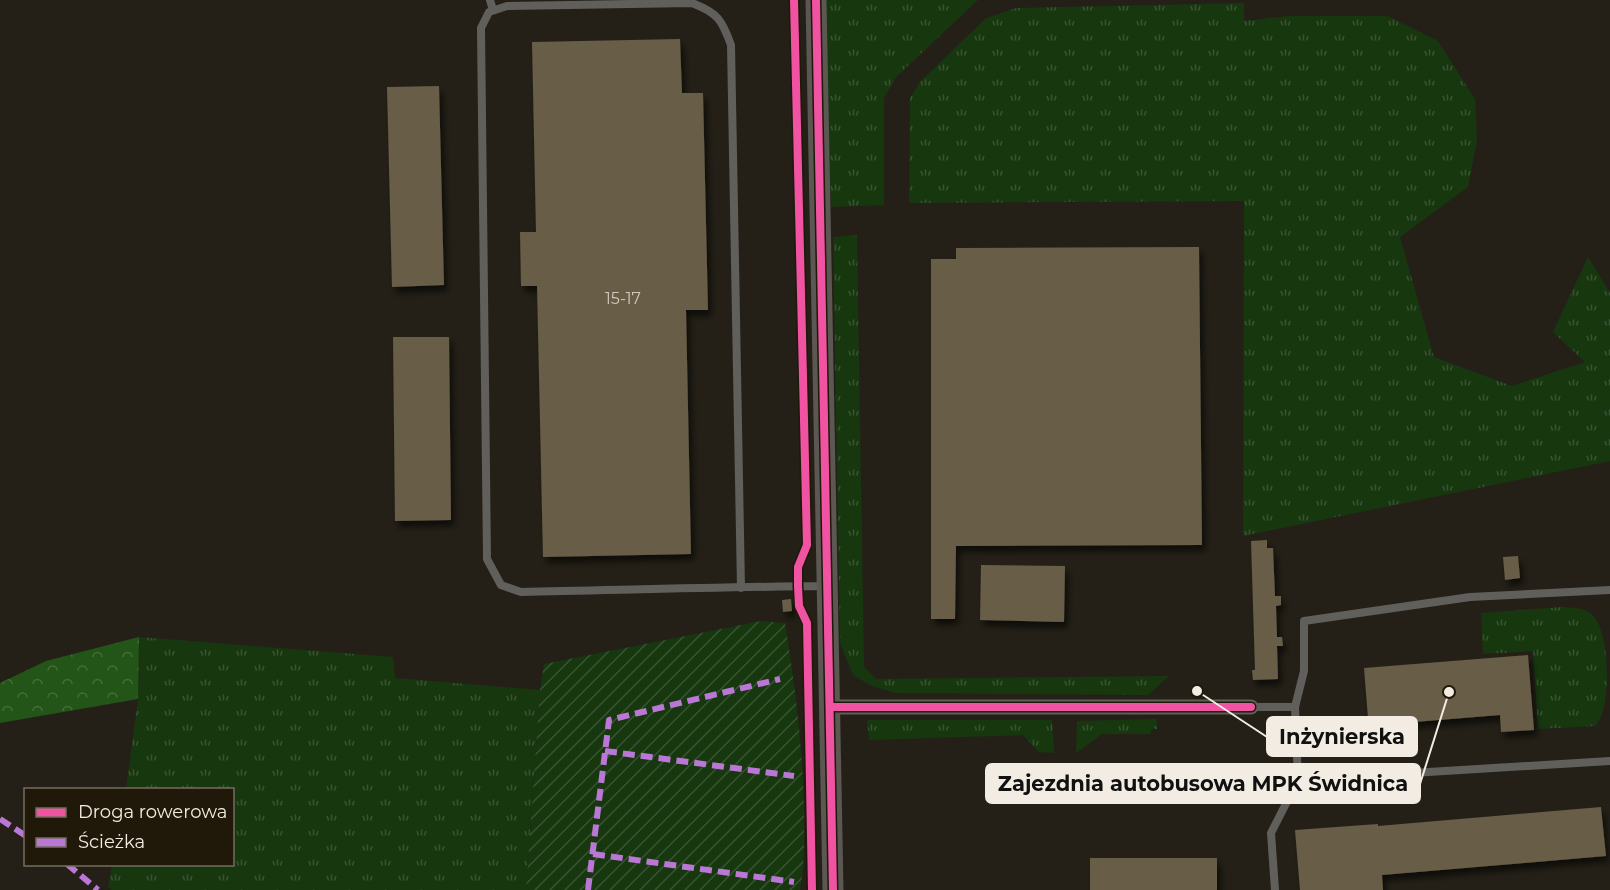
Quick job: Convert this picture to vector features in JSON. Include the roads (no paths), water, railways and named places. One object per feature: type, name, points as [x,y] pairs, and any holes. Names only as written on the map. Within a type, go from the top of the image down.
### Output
[{"type":"street","points":[[816,0],[833,890]]},
{"type":"street","points":[[830,707],[1251,707]]},
{"type":"lane","points":[[490,0],[493,10]]},
{"type":"lane","points":[[741,588],[731,45],[724,24],[711,10],[692,3],[507,6],[493,10],[489,12],[481,28],[487,560],[501,585],[521,592],[741,588],[826,586]]},
{"type":"lane","points":[[1275,890],[1271,833],[1298,780],[1295,707],[1304,671],[1304,621],[1470,597],[1610,590]]},
{"type":"lane","points":[[1251,707],[1295,707]]},
{"type":"lane","points":[[1298,780],[1610,761]]},
{"type":"place","name":"Inżynierska","points":[[1197,691]]},
{"type":"place","name":"Zajezdnia autobusowa MPK Świdnica","points":[[1449,692]]}]
